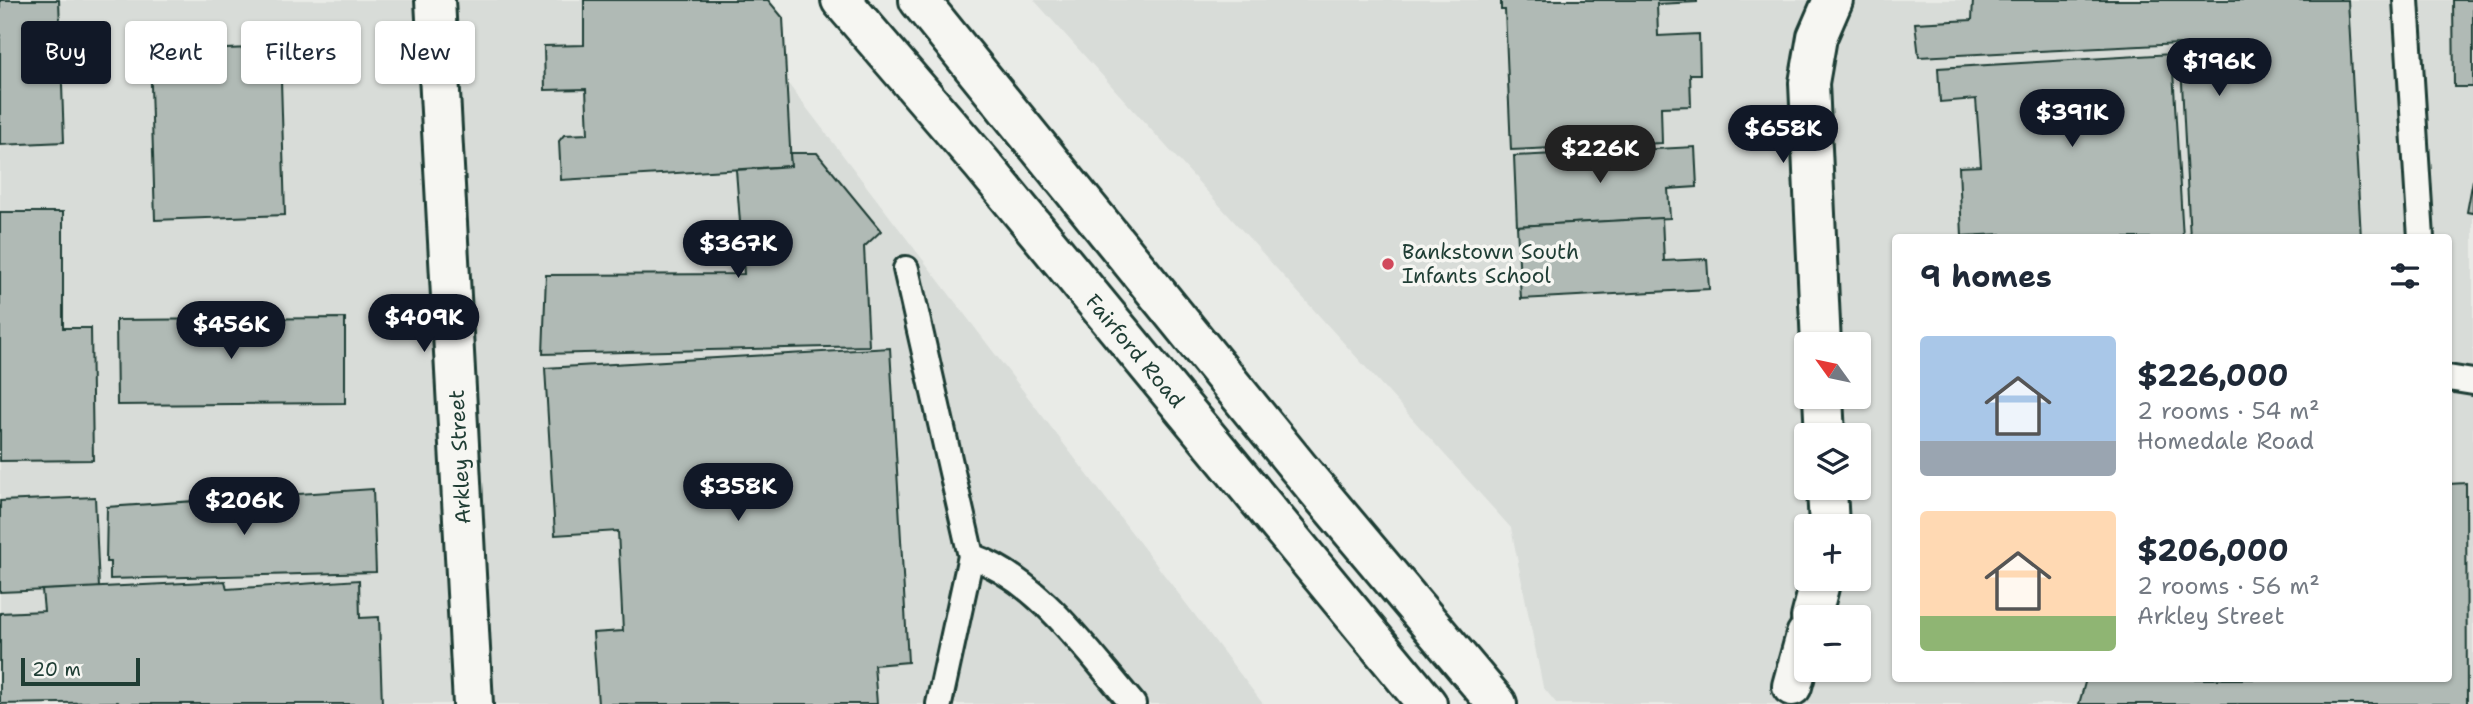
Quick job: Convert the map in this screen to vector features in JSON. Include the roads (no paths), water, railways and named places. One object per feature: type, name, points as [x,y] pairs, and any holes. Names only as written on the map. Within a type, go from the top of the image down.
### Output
[{"type":"main road","name":"Arkley Street","points":[[435,0],[472,704]]},
{"type":"main road","name":"Fairford Road","points":[[841,0],[982,164],[1427,704]]},
{"type":"main road","points":[[919,0],[1307,478],[1496,704]]},
{"type":"main road","points":[[1820,332],[1809,83],[1817,37],[1833,0]]},
{"type":"main road","points":[[1792,686],[1794,679]]},
{"type":"lane","points":[[2406,0],[2421,234]]},
{"type":"lane","points":[[906,269],[971,556],[939,704]]},
{"type":"lane","points":[[2452,379],[2473,382]]},
{"type":"lane","points":[[971,556],[991,563],[1044,603],[1133,704]]},
{"type":"place","name":"Bankstown South Infants School","points":[[1388,264]]}]
